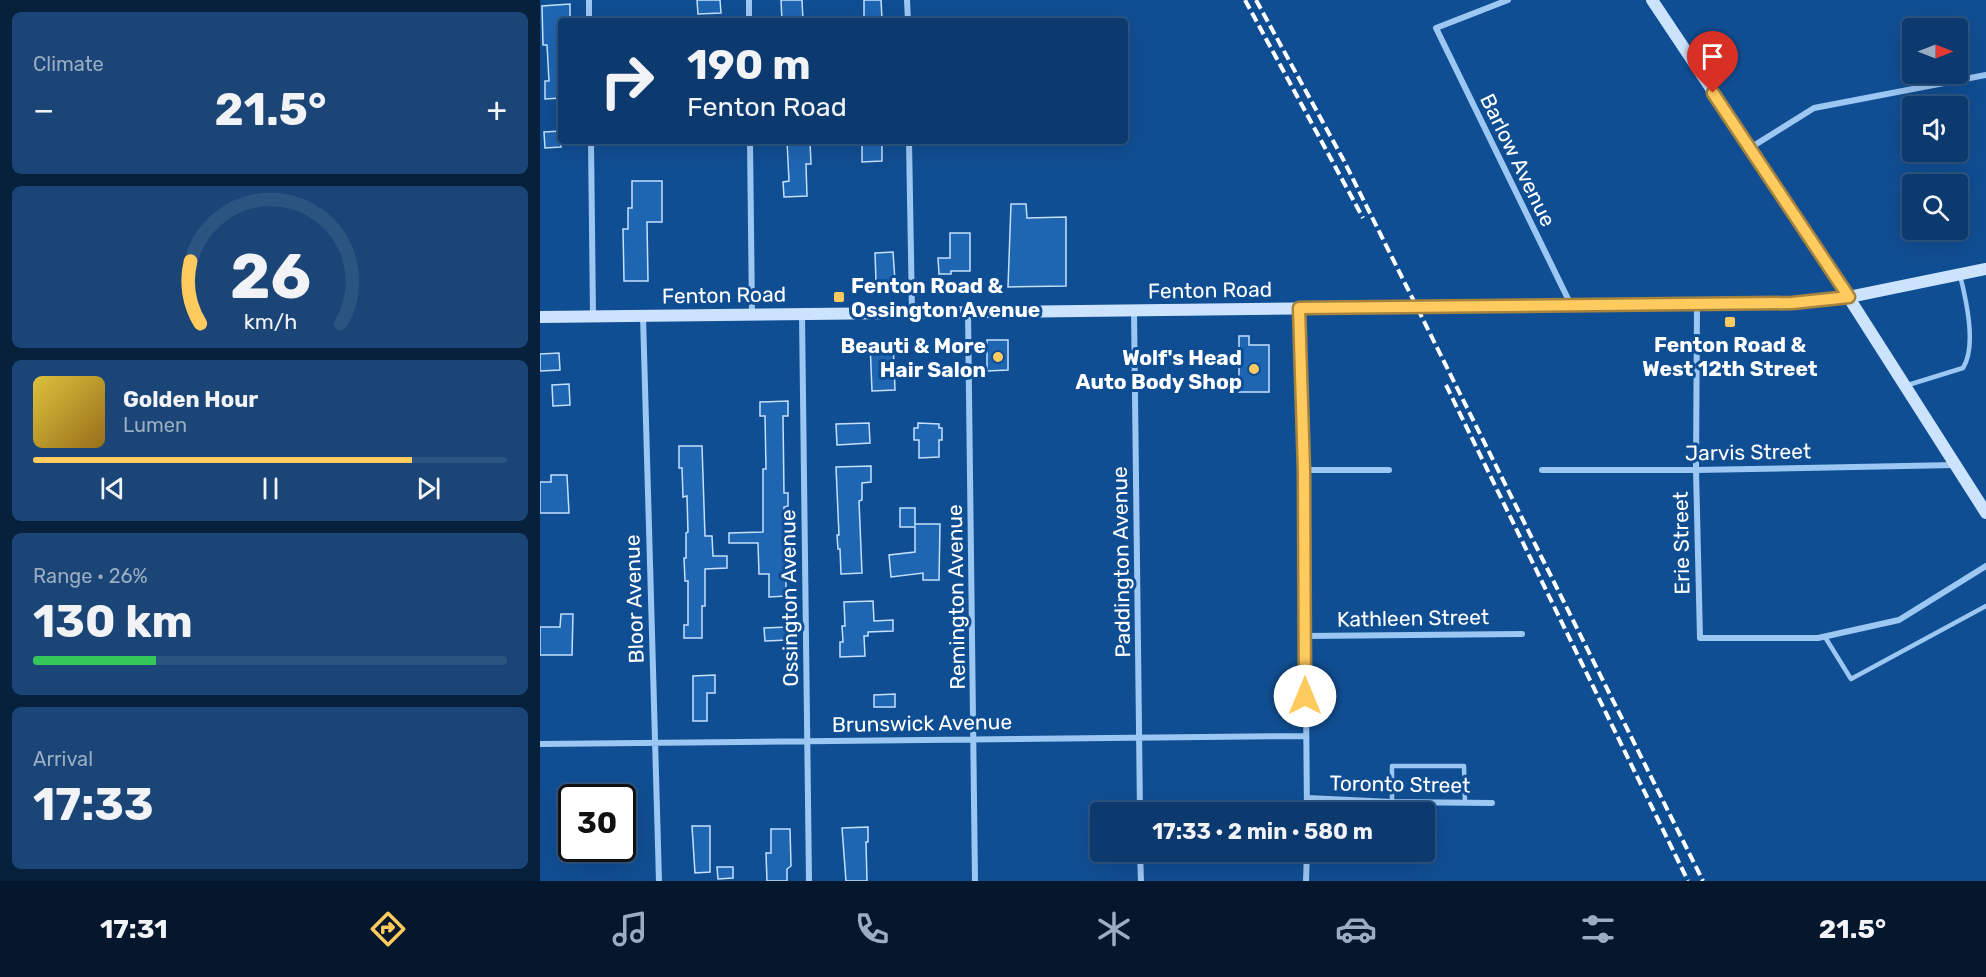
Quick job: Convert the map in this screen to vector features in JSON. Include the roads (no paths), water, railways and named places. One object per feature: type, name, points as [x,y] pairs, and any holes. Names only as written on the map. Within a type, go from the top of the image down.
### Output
[{"type":"street","points":[[589,0],[589,18]]},
{"type":"street","points":[[749,0],[749,18]]},
{"type":"street","points":[[907,0],[908,18]]},
{"type":"street","name":"Barlow Avenue","points":[[1508,0],[1436,28],[1571,305]]},
{"type":"street","points":[[1652,0],[1849,297],[1986,513]]},
{"type":"street","points":[[1750,148],[1814,108],[1986,75]]},
{"type":"street","points":[[591,144],[593,316]]},
{"type":"street","points":[[750,144],[752,315]]},
{"type":"street","points":[[909,144],[912,313]]},
{"type":"street","name":"Fenton Road","points":[[540,317],[1792,303],[1849,297],[1986,269]]},
{"type":"street","name":"Erie Street","points":[[1696,304],[1696,470],[1700,638],[1825,637]]},
{"type":"street","points":[[1299,308],[1304,471],[1307,802]]},
{"type":"street","name":"Paddington Avenue","points":[[1134,311],[1140,802]]},
{"type":"street","name":"Remington Avenue","points":[[968,312],[975,881]]},
{"type":"street","name":"Ossington Avenue","points":[[802,314],[809,881]]},
{"type":"street","name":"Bloor Avenue","points":[[644,316],[659,881]]},
{"type":"street","name":"Jarvis Street","points":[[1542,470],[1696,470],[1956,465]]},
{"type":"street","points":[[1304,471],[1389,471]]},
{"type":"street","points":[[1825,637],[1899,620],[1986,566]]},
{"type":"street","name":"Kathleen Street","points":[[1304,636],[1522,634]]},
{"type":"street","name":"Brunswick Avenue","points":[[540,744],[1305,736]]},
{"type":"street","name":"Toronto Street","points":[[1307,798],[1392,802]]},
{"type":"street","name":"Toronto Street","points":[[1435,802],[1492,803]]},
{"type":"street","points":[[1140,862],[1141,881]]},
{"type":"street","points":[[1306,881],[1307,862]]},
{"type":"lane","points":[[1905,386],[1963,368],[1968,361],[1969,322],[1960,274]]},
{"type":"lane","points":[[1825,637],[1851,679],[1986,606]]},
{"type":"lane","points":[[1392,802],[1392,766],[1464,766],[1465,802]]},
{"type":"railway","points":[[1245,0],[1363,218]]},
{"type":"railway","points":[[1256,0],[1343,159],[1703,881]]},
{"type":"railway","points":[[1446,385],[1688,881]]},
{"type":"place","name":"Fenton Road & Ossington Avenue","points":[[839,297]]},
{"type":"place","name":"Fenton Road & West 12th Street","points":[[1730,322]]},
{"type":"place","name":"Beauti & More Hair Salon","points":[[998,357]]},
{"type":"place","name":"Wolf's Head Auto Body Shop","points":[[1254,369]]}]
